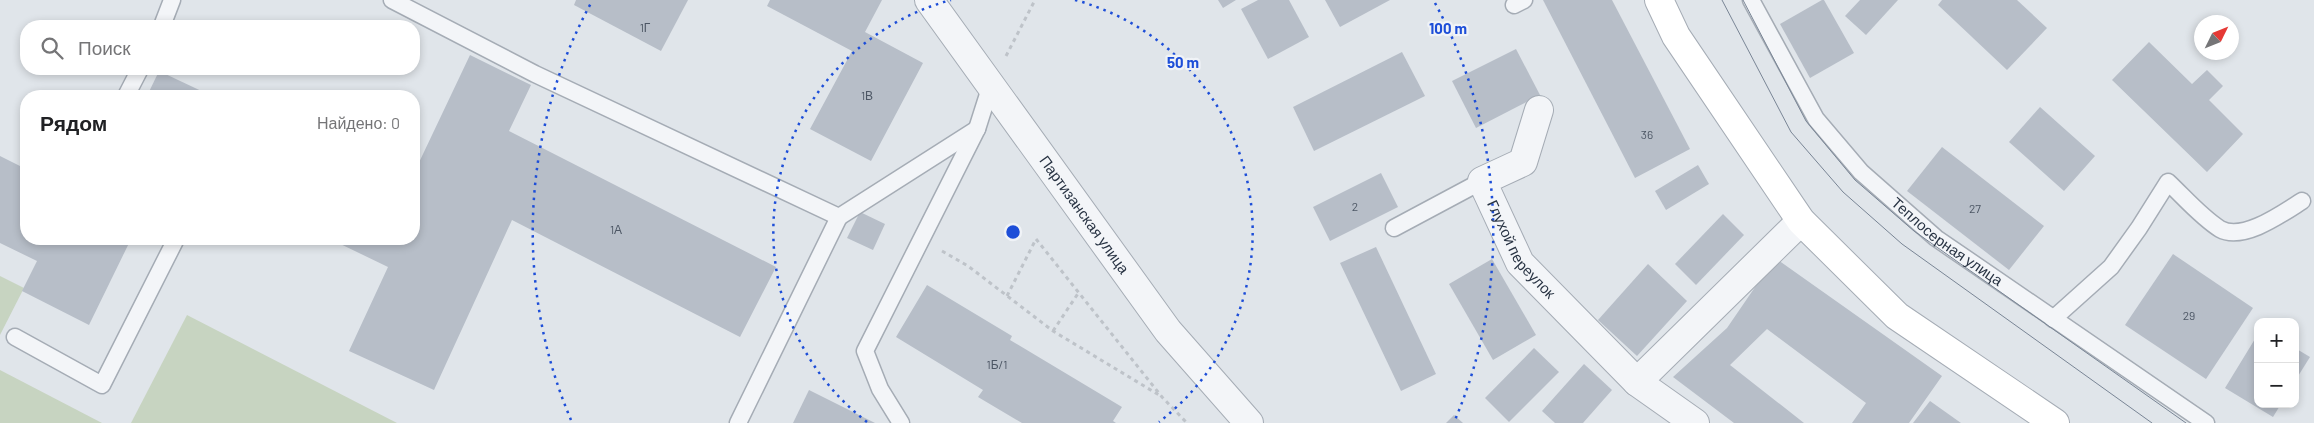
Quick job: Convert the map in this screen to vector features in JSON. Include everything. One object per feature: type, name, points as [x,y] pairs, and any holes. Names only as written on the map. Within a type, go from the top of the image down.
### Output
[{"type":"main road","points":[[1659,0],[1676,36],[1801,221],[1898,316],[2055,423]]},
{"type":"street","name":"Партизанская улица","points":[[929,0],[1168,331],[1249,423]]},
{"type":"street","name":"Глухой переулок","points":[[1539,110],[1523,162],[1482,181],[1520,263],[1637,382],[1695,423]]},
{"type":"street","points":[[1637,382],[1801,221]]},
{"type":"lane","points":[[164,20],[172,0]]},
{"type":"lane","points":[[392,0],[535,74],[839,217]]},
{"type":"lane","name":"Теплосерная улица","points":[[1750,0],[1816,119],[1861,172],[1936,238],[2206,423]]},
{"type":"lane","points":[[129,90],[137,75]]},
{"type":"lane","points":[[901,423],[880,389],[865,351],[977,129],[991,85]]},
{"type":"lane","points":[[738,423],[839,217],[977,129]]},
{"type":"lane","points":[[1394,228],[1482,181]]},
{"type":"lane","points":[[2053,319],[2111,267],[2139,228],[2168,182],[2222,230],[2240,232],[2268,223],[2302,201]]},
{"type":"lane","points":[[16,337],[102,385],[173,245]]},
{"type":"path","points":[[991,85],[1034,0]]},
{"type":"path","points":[[1007,296],[1036,239],[1162,397],[1187,423]]},
{"type":"path","points":[[922,240],[968,266],[1053,331],[1162,397]]},
{"type":"path","points":[[1053,331],[1078,292]]},
{"type":"green space","points":[[0,276],[24,288],[0,335]]},
{"type":"green space","points":[[187,315],[397,423],[131,423]]},
{"type":"green space","points":[[0,370],[102,423],[0,423]]},
{"type":"building","points":[[576,0],[688,0],[661,51],[574,5]]},
{"type":"building","points":[[770,0],[882,0],[865,32],[923,63],[871,161],[810,129],[852,51],[767,6]]},
{"type":"building","points":[[1218,0],[1236,0],[1223,8]]},
{"type":"building","points":[[1258,0],[1289,0],[1309,37],[1268,59],[1241,9]]},
{"type":"building","points":[[1325,0],[1390,0],[1340,27]]},
{"type":"building","points":[[1543,0],[1612,0],[1690,149],[1635,178]]},
{"type":"building","points":[[1824,0],[1854,53],[1810,78],[1780,24]]},
{"type":"building","points":[[1860,0],[1898,0],[1866,35],[1845,16]]},
{"type":"building","points":[[1942,0],[2017,0],[2047,28],[2007,70],[1938,5]]},
{"type":"building","points":[[2149,42],[2192,84],[2207,70],[2223,86],[2209,100],[2243,134],[2207,172],[2112,80]]},
{"type":"building","points":[[1516,49],[1540,95],[1476,128],[1452,81]]},
{"type":"building","points":[[1402,52],[1425,96],[1314,151],[1293,107]]},
{"type":"building","points":[[470,55],[531,85],[509,131],[776,267],[740,337],[512,220],[434,390],[349,351],[388,267],[342,245],[420,245],[420,160]]},
{"type":"building","points":[[157,75],[167,75],[199,90],[150,90]]},
{"type":"building","points":[[2040,107],[2095,156],[2064,191],[2009,142]]},
{"type":"building","points":[[1942,147],[2044,226],[2009,270],[1907,191]]},
{"type":"building","points":[[0,156],[20,166],[20,245],[128,245],[89,325],[22,291],[37,261],[0,243]]},
{"type":"building","points":[[1698,165],[1709,184],[1666,210],[1655,191]]},
{"type":"building","points":[[1381,173],[1398,207],[1330,241],[1313,207]]},
{"type":"building","points":[[860,212],[885,224],[873,250],[847,238]]},
{"type":"building","points":[[1723,214],[1744,235],[1696,285],[1675,264]]},
{"type":"building","points":[[1376,247],[1436,374],[1401,391],[1340,263]]},
{"type":"building","points":[[2173,254],[2253,308],[2206,379],[2125,325]]},
{"type":"building","points":[[1775,258],[1942,376],[1909,423],[1852,423],[1866,403],[1767,329],[1730,365],[1804,423],[1734,423],[1673,377],[1727,328]]},
{"type":"building","points":[[1492,259],[1536,335],[1493,360],[1449,284]]},
{"type":"building","points":[[1648,264],[1687,301],[1637,356],[1598,320]]},
{"type":"building","points":[[927,285],[1012,336],[1010,340],[1122,407],[1113,421],[1116,423],[1022,423],[978,397],[983,390],[896,337]]},
{"type":"building","points":[[2254,341],[2254,406],[2225,388]]},
{"type":"building","points":[[1534,348],[1559,372],[1509,422],[1485,398]]},
{"type":"building","points":[[2299,350],[2310,357],[2299,375]]},
{"type":"building","points":[[1584,364],[1612,390],[1583,423],[1555,423],[1542,411]]},
{"type":"building","points":[[809,390],[875,423],[793,423]]},
{"type":"building","points":[[1930,401],[1961,423],[1913,423]]},
{"type":"building","points":[[2258,408],[2279,408],[2273,417]]},
{"type":"building","points":[[1454,415],[1463,423],[1446,423]]},
{"type":"tram line","points":[[1722,0],[1791,132],[1843,192],[1902,244],[2152,423]]},
{"type":"tram line","points":[[1743,0],[1806,121],[1855,180],[1914,231],[2186,423]]}]
